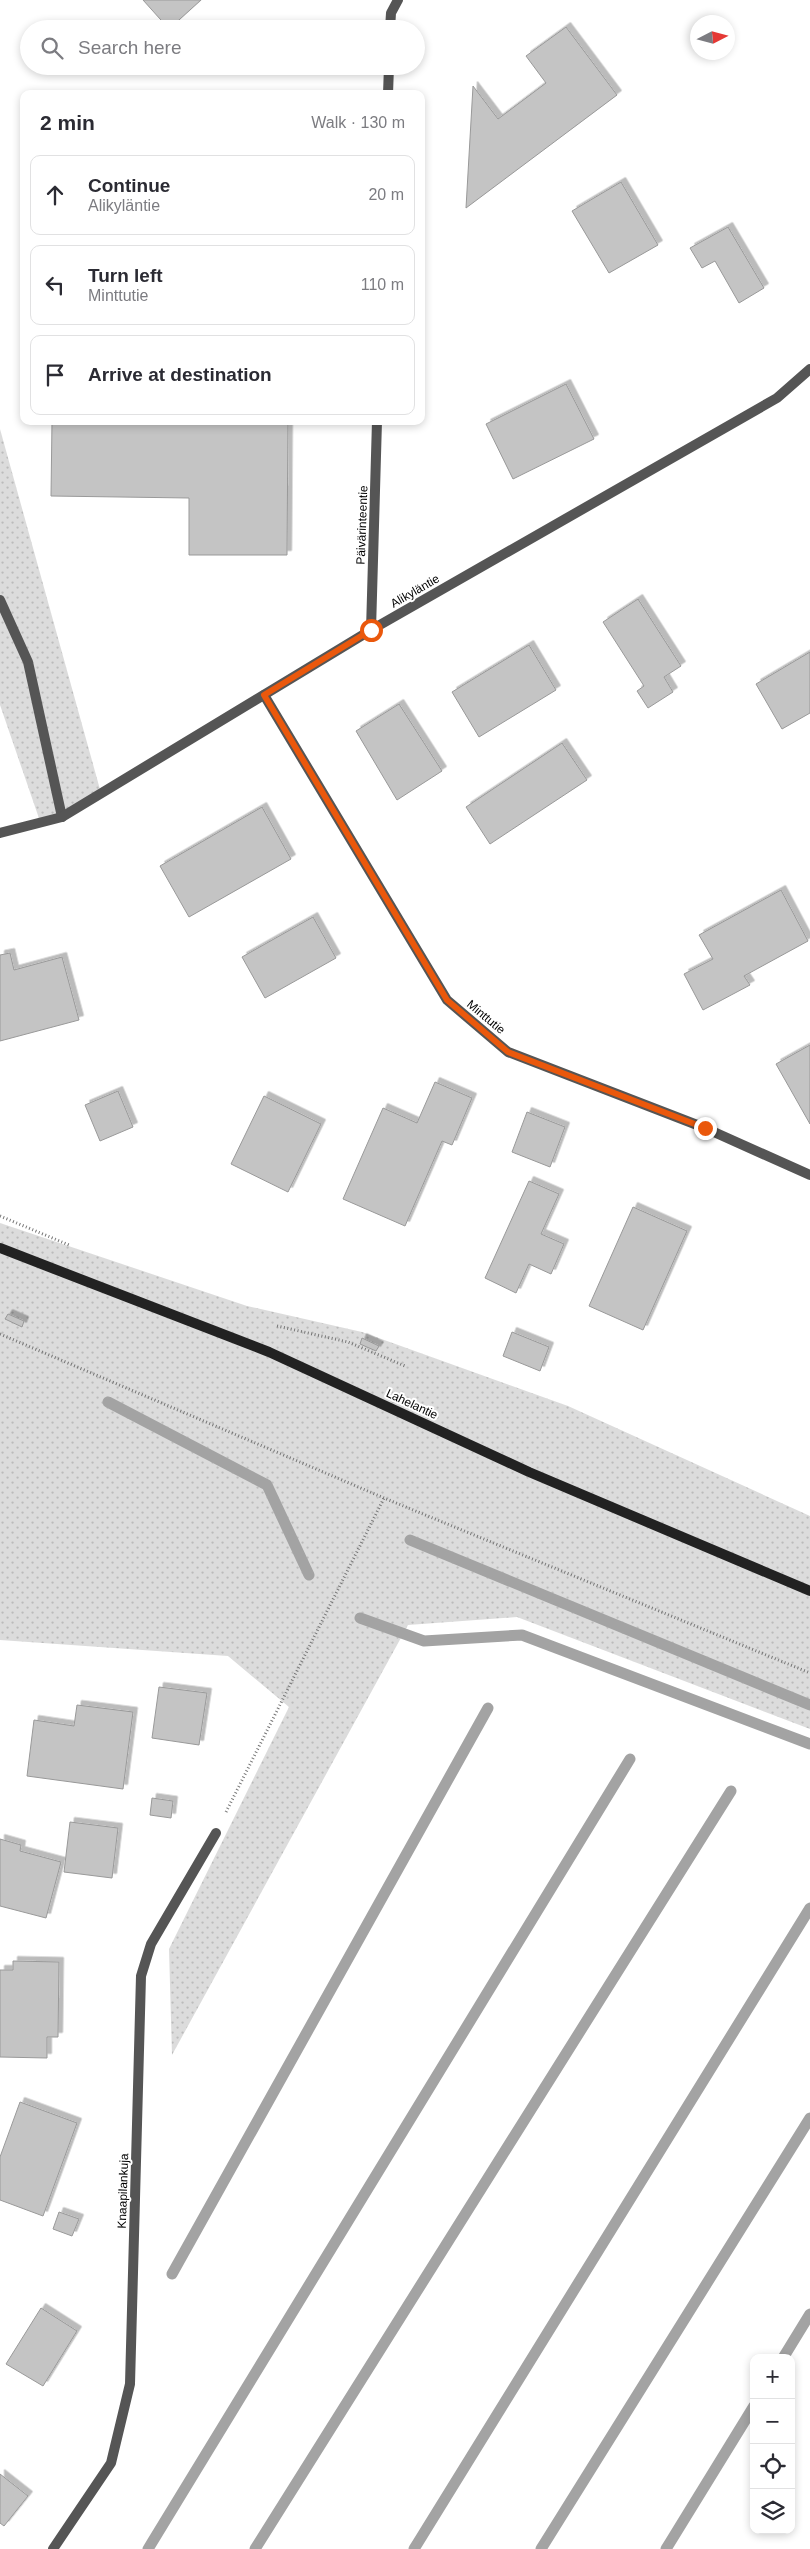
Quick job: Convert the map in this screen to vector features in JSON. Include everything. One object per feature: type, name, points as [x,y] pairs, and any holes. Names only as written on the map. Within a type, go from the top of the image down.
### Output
[{"type":"main road","name":"Lahelantie","points":[[0,1248],[269,1352],[529,1472],[810,1590]]},
{"type":"street","points":[[391,20],[391,13],[398,0]]},
{"type":"street","points":[[388,90],[389,75]]},
{"type":"street","name":"Alikyläntie","points":[[0,833],[62,817],[371,630],[778,398],[810,369]]},
{"type":"street","name":"Päivärinteentie","points":[[371,630],[377,425]]},
{"type":"street","points":[[0,600],[28,662],[62,817]]},
{"type":"street","name":"Minttutie","points":[[264,695],[447,1000],[508,1052],[705,1128],[810,1175]]},
{"type":"street","name":"Knaapilankuja","points":[[53,2549],[111,2463],[130,2384],[141,1976],[151,1944],[216,1833]]},
{"type":"path","points":[[0,1216],[71,1246]]},
{"type":"path","points":[[276,1325],[348,1342],[405,1366]]},
{"type":"path","points":[[0,1334],[384,1498],[810,1673]]},
{"type":"path","points":[[216,1833],[384,1498]]},
{"type":"shaded area","points":[[0,429],[101,793],[42,827],[0,705]]},
{"type":"shaded area","points":[[0,1223],[247,1306],[362,1332],[568,1406],[810,1516],[810,1729],[517,1617],[408,1625],[172,2055],[169,1949],[289,1707],[228,1656],[0,1640]]},
{"type":"building","points":[[143,0],[201,0],[179,20],[161,20]]},
{"type":"building","points":[[566,27],[617,95],[466,208],[473,86],[498,119],[546,83],[526,56]]},
{"type":"building","points":[[621,182],[658,245],[609,273],[572,211]]},
{"type":"building","points":[[728,227],[764,288],[739,303],[715,261],[702,268],[690,248]]},
{"type":"building","points":[[566,384],[594,439],[513,479],[486,424]]},
{"type":"building","points":[[52,425],[288,425],[287,555],[189,555],[189,498],[51,496]]},
{"type":"building","points":[[638,599],[681,666],[664,677],[673,692],[648,708],[637,691],[644,686],[603,622]]},
{"type":"building","points":[[529,645],[556,690],[479,737],[452,692]]},
{"type":"building","points":[[810,652],[810,713],[782,729],[756,684]]},
{"type":"building","points":[[399,704],[442,771],[397,800],[356,731]]},
{"type":"building","points":[[562,743],[587,780],[490,844],[466,807]]},
{"type":"building","points":[[262,807],[291,859],[189,917],[160,866]]},
{"type":"building","points":[[781,890],[808,941],[744,976],[750,985],[703,1010],[684,974],[713,959],[699,935]]},
{"type":"building","points":[[313,917],[336,958],[265,998],[242,957]]},
{"type":"building","points":[[10,953],[14,970],[62,957],[79,1020],[0,1041],[0,955]]},
{"type":"building","points":[[810,1045],[810,1124],[776,1064]]},
{"type":"building","points":[[435,1082],[472,1098],[452,1145],[442,1141],[405,1226],[343,1199],[383,1108],[417,1123]]},
{"type":"building","points":[[118,1091],[133,1127],[100,1141],[85,1105]]},
{"type":"building","points":[[264,1096],[321,1124],[288,1192],[231,1164]]},
{"type":"building","points":[[527,1112],[565,1127],[550,1167],[512,1152]]},
{"type":"building","points":[[529,1181],[559,1194],[541,1234],[564,1244],[551,1274],[529,1264],[516,1293],[485,1278]]},
{"type":"building","points":[[633,1207],[687,1231],[643,1330],[589,1306]]},
{"type":"building","points":[[8,1314],[24,1321],[22,1327],[5,1319]]},
{"type":"building","points":[[512,1332],[549,1347],[540,1371],[503,1356]]},
{"type":"building","points":[[362,1338],[379,1346],[376,1351],[360,1344]]},
{"type":"building","points":[[159,1687],[207,1693],[199,1745],[152,1738]]},
{"type":"building","points":[[77,1705],[133,1712],[123,1789],[27,1776],[34,1720],[74,1726]]},
{"type":"building","points":[[152,1798],[173,1801],[171,1818],[150,1815]]},
{"type":"building","points":[[70,1822],[118,1828],[112,1878],[64,1872]]},
{"type":"building","points":[[0,1839],[21,1845],[20,1851],[61,1862],[46,1918],[0,1906]]},
{"type":"building","points":[[13,1961],[59,1962],[58,2037],[47,2037],[47,2058],[0,2057],[0,1970],[13,1970]]},
{"type":"building","points":[[20,2102],[77,2123],[43,2216],[0,2200],[0,2157]]},
{"type":"building","points":[[59,2212],[79,2219],[72,2236],[53,2229]]},
{"type":"building","points":[[41,2308],[77,2331],[43,2386],[6,2364]]},
{"type":"building","points":[[0,2474],[28,2496],[4,2526],[0,2523]]},
{"type":"waterway","points":[[108,1402],[267,1485],[309,1575]]},
{"type":"waterway","points":[[410,1540],[810,1705]]},
{"type":"waterway","points":[[360,1618],[424,1641],[522,1635],[810,1744]]},
{"type":"waterway","points":[[172,2274],[488,1708]]},
{"type":"waterway","points":[[148,2549],[630,1759]]},
{"type":"waterway","points":[[255,2549],[731,1791]]},
{"type":"waterway","points":[[414,2549],[810,1908]]},
{"type":"waterway","points":[[541,2549],[810,2118]]},
{"type":"waterway","points":[[785,2354],[810,2314]]},
{"type":"waterway","points":[[666,2549],[750,2412]]},
{"type":"route","points":[[371,630],[264,695],[447,1000],[508,1052],[705,1128]]}]
